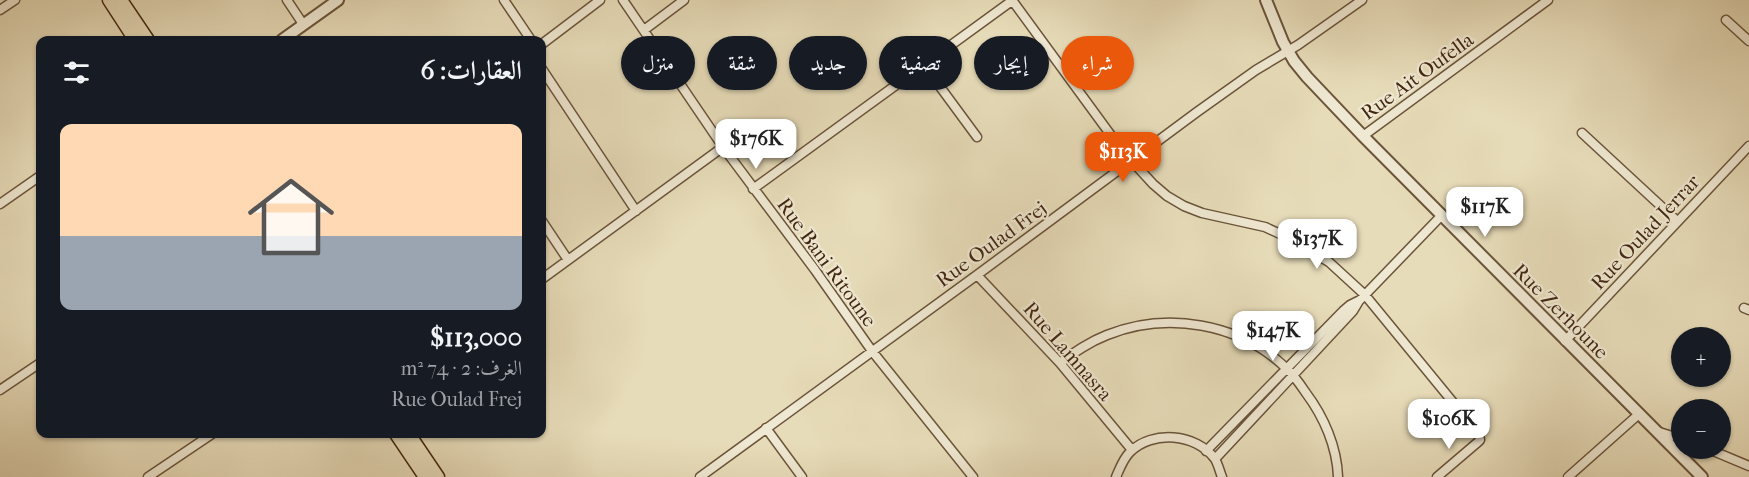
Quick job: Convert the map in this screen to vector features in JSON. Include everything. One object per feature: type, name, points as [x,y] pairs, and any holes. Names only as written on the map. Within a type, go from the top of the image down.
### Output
[{"type":"main road","points":[[109,0],[132,36]]},
{"type":"main road","points":[[121,0],[145,36]]},
{"type":"main road","points":[[399,438],[425,477]]},
{"type":"main road","points":[[412,438],[438,477]]},
{"type":"street","points":[[0,10],[15,0]]},
{"type":"street","points":[[287,0],[303,24]]},
{"type":"street","points":[[287,36],[338,0]]},
{"type":"street","points":[[504,0],[528,36]]},
{"type":"street","points":[[546,41],[600,0]]},
{"type":"street","name":"Rue Bani Ritoune","points":[[623,0],[753,189],[815,270],[872,351],[973,477]]},
{"type":"street","points":[[644,30],[684,0]]},
{"type":"street","points":[[962,37],[1012,0],[1131,161],[1167,196],[1202,213],[1265,227],[1291,239],[1329,262],[1479,434],[1480,440],[1437,477]]},
{"type":"street","name":"Rue Zerhoune","points":[[1266,0],[1288,51],[1307,77],[1702,477]]},
{"type":"street","name":"Rue Oulad Frej","points":[[700,477],[1256,70],[1362,0]]},
{"type":"street","name":"Rue Ait Oufella","points":[[1363,136],[1548,0]]},
{"type":"street","points":[[1726,20],[1749,41]]},
{"type":"street","points":[[546,75],[636,211]]},
{"type":"street","points":[[753,189],[890,90]]},
{"type":"street","points":[[942,90],[977,137]]},
{"type":"street","points":[[1582,133],[1677,221]]},
{"type":"street","name":"Rue Oulad Jerrar","points":[[1565,340],[1749,146]]},
{"type":"street","points":[[546,276],[723,147]]},
{"type":"street","points":[[0,204],[36,179]]},
{"type":"street","points":[[1215,459],[1442,214]]},
{"type":"street","points":[[546,227],[568,260]]},
{"type":"street","name":"Rue Lamnasra","points":[[977,275],[1060,363],[1132,450]]},
{"type":"street","points":[[1206,451],[1343,311],[1362,298]]},
{"type":"street","points":[[1060,363],[1108,334],[1146,325],[1177,322],[1208,326],[1231,333],[1260,348],[1293,375],[1320,414],[1329,433],[1338,477]]},
{"type":"street","points":[[0,390],[36,366]]},
{"type":"street","points":[[1568,477],[1639,414]]},
{"type":"street","points":[[766,428],[802,477]]},
{"type":"street","points":[[1657,432],[1671,436]]},
{"type":"street","points":[[1116,477],[1123,461],[1132,450],[1153,439],[1173,437],[1192,442],[1206,451],[1215,459],[1222,477]]},
{"type":"street","points":[[148,477],[206,438]]},
{"type":"street","points":[[1731,458],[1749,466]]}]
